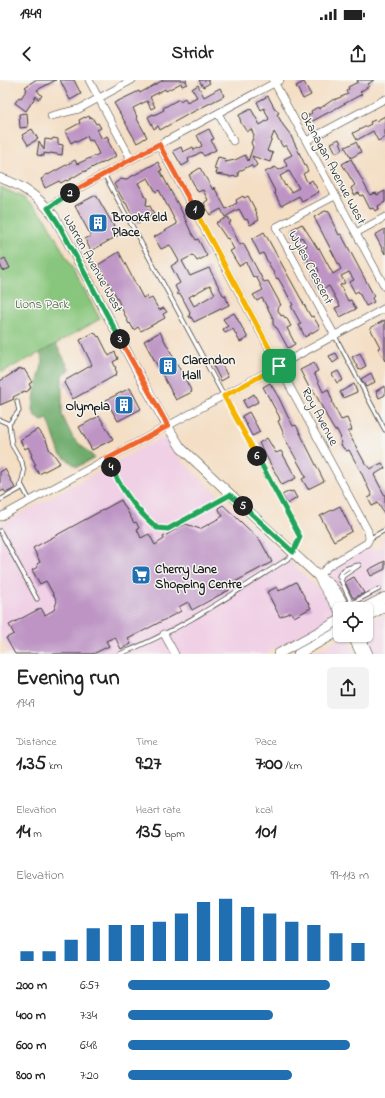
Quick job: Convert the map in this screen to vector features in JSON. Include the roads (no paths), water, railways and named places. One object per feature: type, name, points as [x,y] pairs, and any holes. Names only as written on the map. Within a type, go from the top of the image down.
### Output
[{"type":"street","points":[[89,80],[132,159]]},
{"type":"street","points":[[51,116],[79,109],[132,80]]},
{"type":"street","points":[[48,208],[62,198],[104,174],[276,81]]},
{"type":"street","name":"Okanagan Avenue West","points":[[276,81],[306,141],[385,287]]},
{"type":"street","points":[[306,141],[385,99]]},
{"type":"street","points":[[218,113],[233,141]]},
{"type":"street","name":"Roy Avenue","points":[[159,144],[368,530],[369,539]]},
{"type":"street","name":"Warren Avenue West","points":[[0,178],[22,187],[48,208],[58,223],[181,448],[318,576],[335,602]]},
{"type":"street","name":"Wyles Crescent","points":[[335,336],[276,227],[336,196]]},
{"type":"street","points":[[356,233],[385,217]]},
{"type":"street","points":[[0,517],[385,308]]},
{"type":"street","points":[[318,576],[330,565],[368,543],[369,539]]},
{"type":"street","name":"Warren Avenue West","points":[[318,576],[327,580],[334,587],[342,602]]},
{"type":"street","points":[[373,603],[385,597]]},
{"type":"street","points":[[373,613],[385,607]]},
{"type":"street","points":[[278,654],[333,624]]},
{"type":"street","points":[[164,634],[175,654]]},
{"type":"street","points":[[298,654],[333,635]]},
{"type":"street","points":[[355,642],[361,654]]},
{"type":"street","points":[[363,642],[368,654]]},
{"type":"lane","points":[[104,174],[300,537],[294,553],[197,616],[164,634],[120,654]]},
{"type":"lane","points":[[335,336],[385,430]]},
{"type":"lane","points":[[0,500],[20,489],[24,472],[22,462],[12,445],[9,424],[19,411],[17,401]]},
{"type":"lane","points":[[0,420],[9,424]]},
{"type":"lane","points":[[107,459],[123,490],[136,508],[161,530],[168,529],[230,495]]},
{"type":"lane","points":[[21,484],[30,501]]},
{"type":"lane","points":[[369,539],[385,530]]},
{"type":"lane","points":[[0,531],[37,599]]},
{"type":"lane","points":[[359,565],[342,571],[339,576],[351,602],[354,602],[379,589]]},
{"type":"place","name":"Brookfield Place","points":[[98,223]]},
{"type":"place","name":"Clarendon Hall","points":[[168,366]]},
{"type":"place","name":"Olympia","points":[[124,405]]},
{"type":"place","name":"Cherry Lane Shopping Centre","points":[[141,575]]},
{"type":"park label","name":"Lions Park","points":[[42,303]]}]
